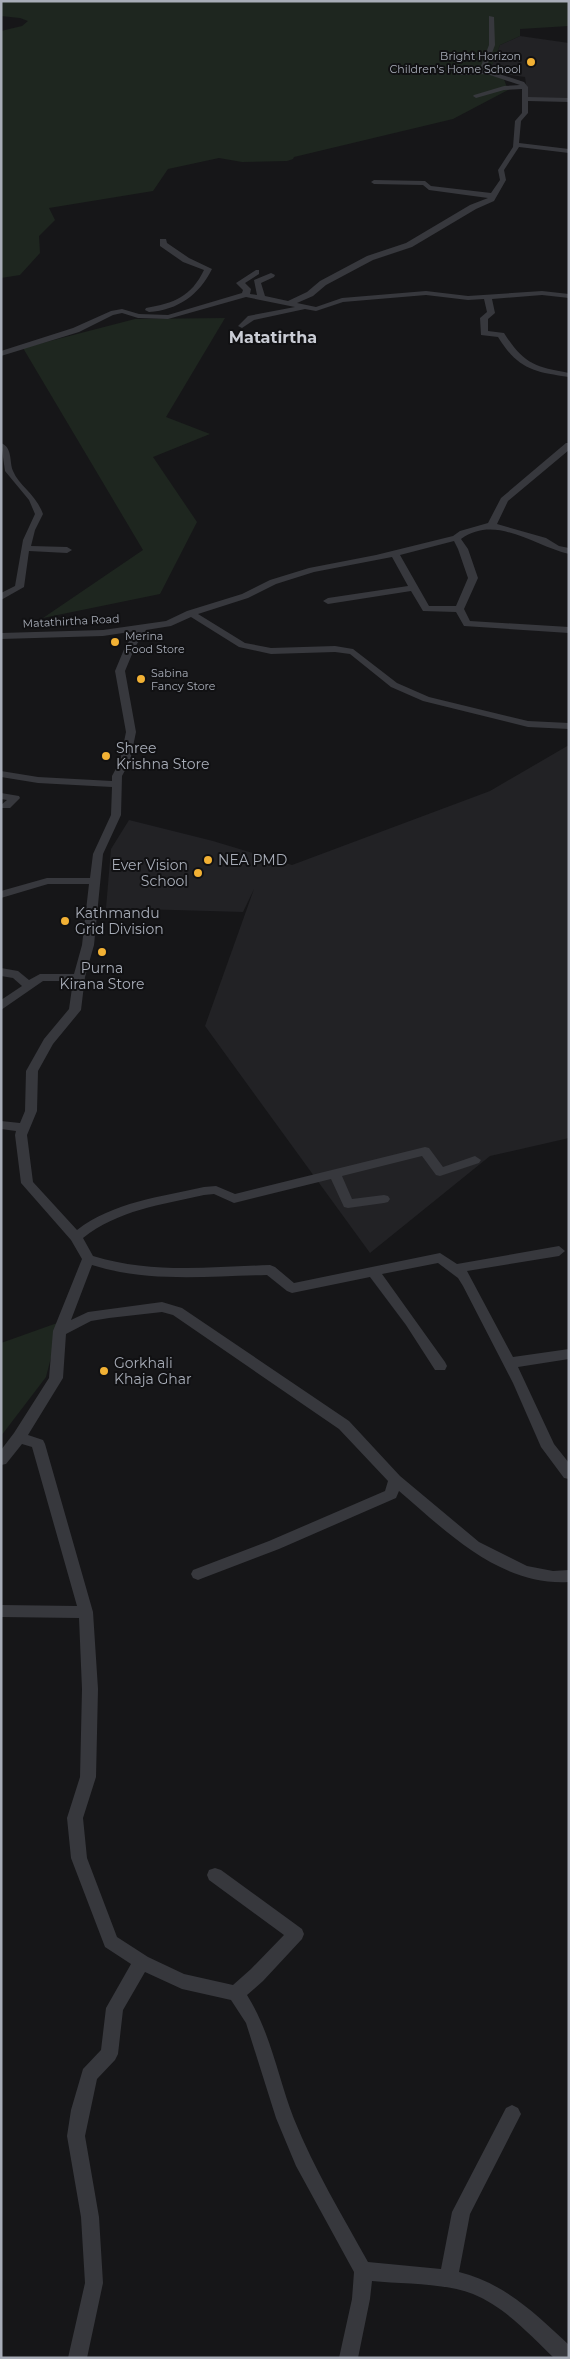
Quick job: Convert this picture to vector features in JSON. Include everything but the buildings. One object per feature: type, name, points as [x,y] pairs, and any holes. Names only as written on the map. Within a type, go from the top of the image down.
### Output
[{"type":"street","points":[[487,72],[484,66],[492,45],[491,17]]},
{"type":"street","points":[[288,304],[310,294],[323,283],[370,258],[409,246],[473,206],[491,198],[503,180],[501,170],[516,147],[518,121],[525,115],[525,87],[518,80],[487,72],[459,73]]},
{"type":"street","points":[[476,96],[504,88],[525,87]]},
{"type":"street","points":[[525,99],[569,100]]},
{"type":"street","points":[[516,147],[569,151]]},
{"type":"street","points":[[374,182],[425,183],[429,188],[492,195]]},
{"type":"street","points":[[3,356],[76,330],[112,313],[156,310],[173,306],[195,289],[206,276],[208,269],[186,260],[163,244],[163,241]]},
{"type":"street","points":[[246,295],[247,289],[240,283],[256,272]]},
{"type":"street","points":[[261,297],[257,282],[271,275]]},
{"type":"street","points":[[122,311],[138,316],[168,317],[226,299],[246,295],[316,309],[349,299],[390,298],[426,293],[488,298],[542,293],[569,296]]},
{"type":"street","points":[[488,298],[491,312],[484,318],[484,333],[500,335],[511,354],[527,366],[569,375]]},
{"type":"street","points":[[242,326],[251,318],[304,308]]},
{"type":"street","points":[[1,445],[6,451],[10,472],[35,500],[39,514],[35,520],[26,548],[19,587],[1,598]]},
{"type":"street","points":[[569,445],[504,500],[492,525],[543,540],[556,548],[569,551]]},
{"type":"street","name":"Matathirtha Road","points":[[1,636],[74,634],[142,629],[168,624],[190,613],[246,596],[273,582],[312,570],[395,554],[456,538],[463,533],[492,525]]},
{"type":"street","points":[[456,538],[463,549],[473,578],[459,609]]},
{"type":"street","points":[[26,548],[68,550]]},
{"type":"street","points":[[395,554],[426,609],[459,609]]},
{"type":"street","points":[[328,601],[413,588]]},
{"type":"street","points":[[459,609],[468,624],[533,626],[569,630]]},
{"type":"street","points":[[190,613],[242,645],[272,652],[336,649],[353,652],[394,685],[426,698],[528,724],[569,726]]},
{"type":"street","points":[[142,629],[130,647],[120,671],[131,732],[125,761],[118,776],[116,814],[98,854],[88,945],[79,977],[75,1010],[48,1042],[32,1071],[31,1111],[23,1128],[21,1143],[27,1183],[76,1237],[88,1259],[110,1268],[147,1273],[270,1270],[292,1288],[373,1270],[440,1258],[455,1269],[469,1284],[509,1362],[548,1447],[569,1474]]},
{"type":"street","points":[[1,774],[38,780],[117,784]]},
{"type":"street","points":[[1,796],[16,798],[6,806]]},
{"type":"street","points":[[1,895],[47,881],[95,881]]},
{"type":"street","points":[[1,972],[11,972],[20,976],[28,986]]},
{"type":"street","points":[[1,1006],[40,978],[79,977]]},
{"type":"street","points":[[1,1125],[23,1128]]},
{"type":"street","points":[[76,1237],[95,1222],[122,1210],[216,1190],[234,1198],[425,1151],[440,1172],[475,1160]]},
{"type":"street","points":[[335,1173],[348,1204],[384,1199]]},
{"type":"street","points":[[455,1269],[558,1251]]},
{"type":"street","points":[[1,1460],[20,1437],[56,1378],[60,1331],[88,1259]]},
{"type":"street","points":[[373,1270],[440,1366]]},
{"type":"street","points":[[60,1331],[88,1317],[109,1313],[162,1307],[177,1311],[344,1425],[395,1480],[474,1546],[524,1571],[553,1577],[569,1576]]},
{"type":"street","points":[[509,1362],[569,1354]]},
{"type":"street","points":[[20,1437],[38,1444],[86,1612],[90,1689],[88,1777],[75,1818],[79,1858],[112,1942],[142,1962],[182,1981],[236,1992],[253,2020],[285,2118],[302,2160],[363,2271],[361,2300],[348,2358]]},
{"type":"street","points":[[198,1574],[274,1545],[391,1494],[395,1480]]},
{"type":"street","points":[[1,1611],[86,1612]]},
{"type":"street","points":[[214,1875],[296,1934],[257,1975],[236,1992]]},
{"type":"street","points":[[77,2358],[89,2312],[94,2283],[90,2217],[76,2136],[80,2110],[89,2075],[109,2054],[115,2008],[142,1962]]},
{"type":"street","points":[[448,2280],[461,2212],[512,2114]]},
{"type":"street","points":[[363,2271],[448,2280],[480,2287],[503,2300],[568,2358]]},
{"type":"shaded area","points":[[1,1],[569,1],[569,26],[520,29],[520,36],[500,45],[491,68],[502,74],[508,90],[453,119],[294,157],[287,161],[242,162],[219,158],[168,169],[153,191],[49,208],[55,220],[39,236],[40,253],[20,275],[1,278],[1,31],[22,26],[28,21],[1,16]]},
{"type":"shaded area","name":"Bright Horizon Children's Home School","points":[[520,36],[569,43],[569,99],[528,98],[525,77],[502,74],[490,68],[500,45]]},
{"type":"shaded area","points":[[225,318],[166,417],[210,434],[153,457],[197,522],[160,594],[43,618],[143,550],[23,348],[135,319]]},
{"type":"shaded area","points":[[569,745],[569,1138],[490,1156],[370,1253],[205,1026],[254,889],[243,912],[106,908],[111,849],[129,820],[213,841],[292,865],[490,791]]},
{"type":"shaded area","points":[[60,1322],[46,1377],[1,1436],[1,1343]]},
{"type":"place","name":"Bright Horizon Children's Home School","points":[[531,62]]},
{"type":"place","name":"Merina Food Store","points":[[115,642]]},
{"type":"place","name":"Sabina Fancy Store","points":[[141,679]]},
{"type":"place","name":"Shree Krishna Store","points":[[106,756]]},
{"type":"place","name":"NEA PMD","points":[[208,860]]},
{"type":"place","name":"Ever Vision School","points":[[198,873]]},
{"type":"place","name":"Kathmandu Grid Division","points":[[65,921]]},
{"type":"place","name":"Purna Kirana Store","points":[[102,952]]},
{"type":"place","name":"Gorkhali Khaja Ghar","points":[[104,1371]]},
{"type":"district","name":"Matatirtha","points":[[273,337]]}]
